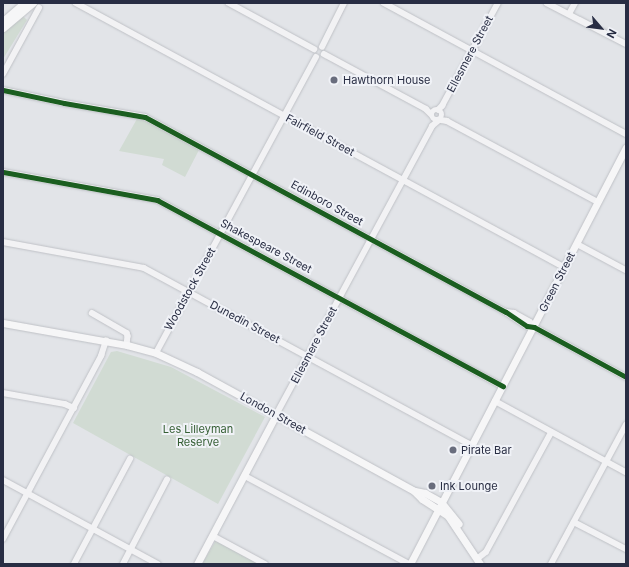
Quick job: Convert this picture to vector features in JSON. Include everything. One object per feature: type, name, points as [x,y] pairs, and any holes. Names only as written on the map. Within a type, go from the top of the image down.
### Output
[{"type":"main road","points":[[3,21],[24,3]]},
{"type":"main road","points":[[3,28],[33,3]]},
{"type":"main road","name":"Green Street","points":[[409,564],[495,402],[626,148]]},
{"type":"main road","name":"London Street","points":[[3,323],[127,345],[156,353],[197,372],[414,491],[425,493],[453,515],[479,560],[485,564]]},
{"type":"main road","name":"Ellesmere Street","points":[[197,564],[276,415]]},
{"type":"street","name":"Fairfield Street","points":[[76,3],[564,267]]},
{"type":"street","points":[[229,3],[314,49]]},
{"type":"street","points":[[344,3],[322,47],[324,54],[438,114],[447,121],[598,202]]},
{"type":"street","points":[[384,3],[626,134]]},
{"type":"street","name":"Ellesmere Street","points":[[276,415],[498,3]]},
{"type":"street","points":[[548,3],[626,44]]},
{"type":"street","points":[[569,14],[575,3]]},
{"type":"street","points":[[3,74],[39,8]]},
{"type":"street","points":[[314,49],[318,46],[322,47]]},
{"type":"street","points":[[314,49],[313,54],[316,57],[320,57],[324,54]]},
{"type":"street","name":"Woodstock Street","points":[[156,353],[188,291],[316,57]]},
{"type":"street","name":"Edinboro Street","points":[[3,90],[64,103],[145,117],[506,312],[514,314],[530,322],[534,327],[626,377]]},
{"type":"street","name":"Shakespeare Street","points":[[3,172],[157,200],[503,386]]},
{"type":"street","name":"Dunedin Street","points":[[3,242],[139,266],[308,355],[472,445]]},
{"type":"street","points":[[577,244],[626,270]]},
{"type":"street","points":[[92,313],[127,333],[127,345]]},
{"type":"street","points":[[3,539],[102,356],[106,341]]},
{"type":"street","points":[[3,393],[65,404],[74,408]]},
{"type":"street","points":[[495,402],[626,472]]},
{"type":"street","points":[[551,564],[626,426]]},
{"type":"street","points":[[479,560],[551,433]]},
{"type":"street","points":[[74,564],[130,460]]},
{"type":"street","points":[[245,476],[409,564]]},
{"type":"street","points":[[3,480],[158,564]]},
{"type":"street","points":[[123,564],[167,480]]},
{"type":"street","points":[[574,522],[626,549]]},
{"type":"street","points":[[213,536],[265,564]]},
{"type":"green space","points":[[23,16],[27,20],[3,59],[3,33]]},
{"type":"green space","points":[[138,117],[200,148],[185,177],[162,165],[164,159],[119,151]]},
{"type":"green space","name":"Les Lilleyman Reserve","points":[[117,351],[171,367],[265,417],[218,504],[73,423],[111,352]]},
{"type":"green space","points":[[216,540],[259,564],[202,564]]},
{"type":"cycle path","points":[[3,90],[64,103],[145,117],[506,312],[527,326],[534,327],[626,377]]},
{"type":"cycle path","points":[[3,172],[157,200],[503,386]]},
{"type":"place","name":"Hawthorn House","points":[[334,80]]},
{"type":"place","name":"Pirate Bar","points":[[453,450]]},
{"type":"place","name":"Ink Lounge","points":[[432,486]]}]
